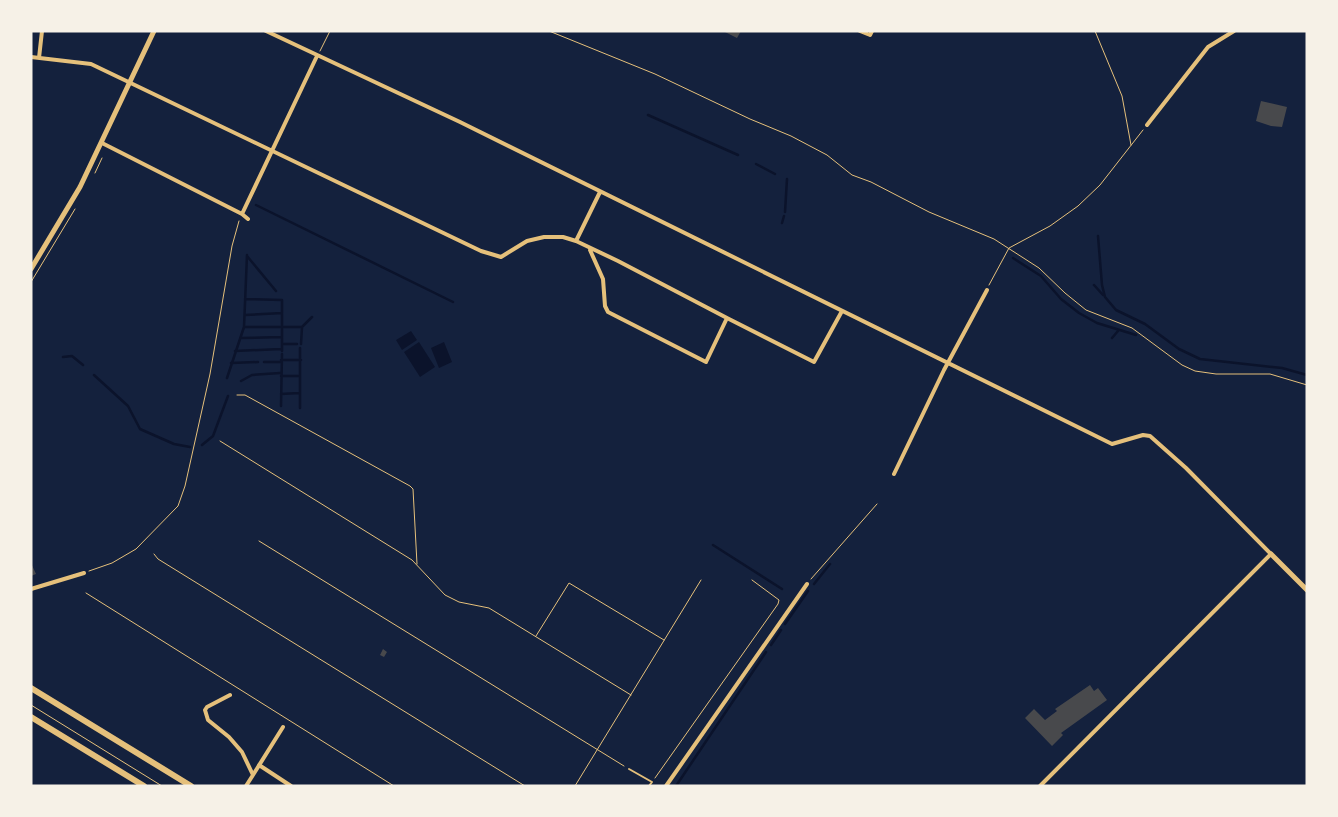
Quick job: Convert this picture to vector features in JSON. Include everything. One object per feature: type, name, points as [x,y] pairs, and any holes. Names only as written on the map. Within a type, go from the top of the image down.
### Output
[{"type":"main road","points":[[31,688],[191,786]]},
{"type":"main road","points":[[31,716],[144,786]]},
{"type":"street","points":[[39,58],[42,31]]},
{"type":"street","points":[[31,269],[55,232],[102,143],[154,31]]},
{"type":"street","points":[[266,31],[460,122],[1112,444],[1144,435],[1150,436],[1186,468],[1307,590]]},
{"type":"street","points":[[860,31],[871,33]]},
{"type":"street","points":[[1147,125],[1208,47],[1234,31]]},
{"type":"street","points":[[242,214],[317,56]]},
{"type":"street","points":[[31,57],[91,64],[490,254],[503,256],[522,243],[539,238],[563,237],[576,241],[814,362],[842,311]]},
{"type":"street","points":[[102,143],[242,214],[248,219]]},
{"type":"street","points":[[576,241],[600,192]]},
{"type":"street","points":[[590,249],[603,279],[605,306],[608,312],[706,362],[727,318]]},
{"type":"street","points":[[894,474],[948,363],[987,290]]},
{"type":"street","points":[[1040,786],[1271,554]]},
{"type":"street","points":[[31,589],[84,573]]},
{"type":"street","points":[[666,786],[807,584]]},
{"type":"street","points":[[230,695],[207,706],[205,710],[208,720],[229,737],[242,752],[253,775]]},
{"type":"street","points":[[246,786],[283,727]]},
{"type":"street","points":[[259,765],[291,786]]},
{"type":"lane","points":[[629,769],[652,782],[649,786]]},
{"type":"path","points":[[317,56],[330,31]]},
{"type":"path","points":[[549,31],[655,74],[750,119],[791,136],[827,155],[852,175],[1009,248],[1039,268],[1086,310],[1132,328],[1182,365],[1195,370],[1216,374],[1270,374],[1307,384]]},
{"type":"path","points":[[1096,31],[1122,96],[1131,146]]},
{"type":"path","points":[[987,290],[1009,248],[1050,226],[1078,206],[1100,185],[1147,125]]},
{"type":"path","points":[[97,169],[102,160]]},
{"type":"path","points":[[84,573],[112,563],[136,549],[178,506],[185,486],[210,374],[232,246],[242,214]]},
{"type":"path","points":[[31,282],[46,260]]},
{"type":"path","points":[[237,396],[245,395],[410,486],[413,489],[417,565]]},
{"type":"path","points":[[220,441],[417,565],[445,595],[464,604],[489,608],[631,695]]},
{"type":"path","points":[[807,584],[877,504]]},
{"type":"path","points":[[259,541],[629,769]]},
{"type":"path","points":[[154,554],[158,560],[525,786]]},
{"type":"path","points":[[575,786],[701,580]]},
{"type":"path","points":[[652,782],[778,604],[779,600],[774,595],[752,580]]},
{"type":"path","points":[[536,636],[569,583],[665,640]]},
{"type":"path","points":[[86,593],[394,786]]},
{"type":"path","points":[[31,705],[162,786]]},
{"type":"water","points":[[411,331],[417,340],[402,350],[396,340]]},
{"type":"water","points":[[419,342],[435,367],[420,377],[404,352]]},
{"type":"water","points":[[444,342],[452,362],[439,368],[431,348]]},
{"type":"building","points":[[723,31],[741,31],[737,38]]},
{"type":"building","points":[[1261,101],[1287,107],[1282,127],[1256,121]]},
{"type":"building","points":[[31,563],[36,574],[31,576]]},
{"type":"building","points":[[383,649],[387,652],[384,657],[380,655]]},
{"type":"building","points":[[1090,685],[1094,691],[1098,688],[1107,700],[1061,733],[1063,735],[1052,746],[1025,718],[1034,709],[1045,720],[1057,711],[1055,709]]},
{"type":"waterway","points":[[648,115],[738,155]]},
{"type":"waterway","points":[[756,164],[775,174]]},
{"type":"waterway","points":[[785,212],[787,179]]},
{"type":"waterway","points":[[256,205],[453,302]]},
{"type":"waterway","points":[[782,223],[784,216]]},
{"type":"waterway","points":[[1098,236],[1102,285],[1105,297],[1116,310],[1145,324],[1179,349],[1200,359],[1282,368],[1307,375]]},
{"type":"waterway","points":[[227,378],[244,327],[247,255]]},
{"type":"waterway","points":[[247,256],[276,291]]},
{"type":"waterway","points":[[1013,258],[1041,276],[1061,299],[1079,313],[1097,323],[1136,335]]},
{"type":"waterway","points":[[1094,285],[1103,295]]},
{"type":"waterway","points":[[245,299],[282,300],[282,351]]},
{"type":"waterway","points":[[245,315],[282,313]]},
{"type":"waterway","points":[[245,327],[302,327],[312,317]]},
{"type":"waterway","points":[[301,344],[302,327]]},
{"type":"waterway","points":[[1112,338],[1118,331]]},
{"type":"waterway","points":[[241,338],[282,337]]},
{"type":"waterway","points":[[282,344],[297,344]]},
{"type":"waterway","points":[[300,348],[300,408]]},
{"type":"waterway","points":[[235,351],[281,349]]},
{"type":"waterway","points":[[281,406],[282,354]]},
{"type":"waterway","points":[[63,357],[72,356],[83,365]]},
{"type":"waterway","points":[[281,360],[301,360]]},
{"type":"waterway","points":[[231,363],[258,362]]},
{"type":"waterway","points":[[264,362],[281,362]]},
{"type":"waterway","points":[[241,381],[252,375],[280,373]]},
{"type":"waterway","points":[[94,375],[128,406],[140,429],[174,444],[190,447]]},
{"type":"waterway","points":[[281,376],[299,376]]},
{"type":"waterway","points":[[281,394],[299,393]]},
{"type":"waterway","points":[[202,445],[213,436],[228,396]]},
{"type":"waterway","points":[[713,545],[782,589]]},
{"type":"waterway","points":[[814,584],[830,564]]},
{"type":"waterway","points":[[785,624],[808,591]]},
{"type":"waterway","points":[[771,645],[781,630]]},
{"type":"waterway","points":[[676,786],[766,652]]}]
